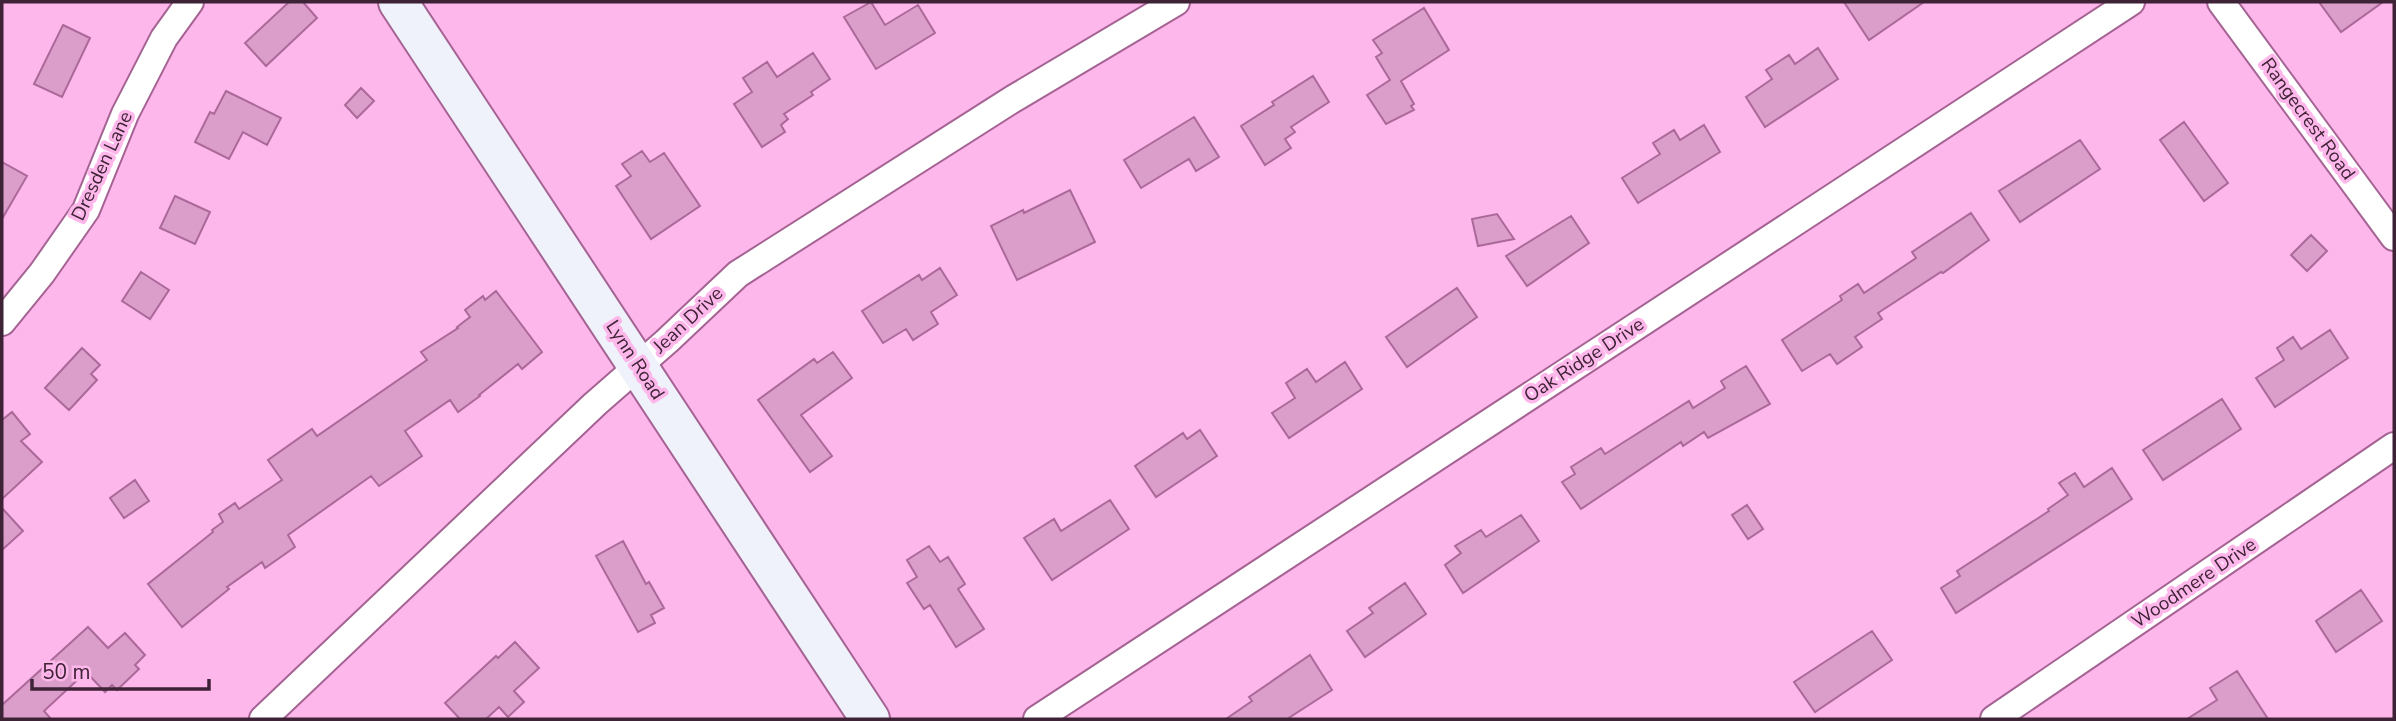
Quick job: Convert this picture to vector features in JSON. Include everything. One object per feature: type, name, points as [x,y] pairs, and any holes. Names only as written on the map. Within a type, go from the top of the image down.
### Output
[{"type":"main road","name":"Lynn Road","points":[[398,2],[870,719]]},
{"type":"street","name":"Dresden Lane","points":[[2,322],[42,273],[86,210],[125,114],[164,38],[190,2]]},
{"type":"street","name":"Jean Drive","points":[[263,719],[738,274],[1013,99],[1176,2]]},
{"type":"street","name":"Oak Ridge Drive","points":[[1037,719],[2131,2]]},
{"type":"street","name":"Rangecrest Road","points":[[2221,2],[2394,237]]},
{"type":"street","name":"Woodmere Drive","points":[[1994,719],[2394,446]]},
{"type":"building","points":[[289,2],[303,2],[317,18],[266,66],[245,43]]},
{"type":"building","points":[[871,2],[885,25],[918,5],[935,33],[876,69],[844,17]]},
{"type":"building","points":[[1844,2],[1924,2],[1869,40]]},
{"type":"building","points":[[2319,2],[2383,2],[2341,32]]},
{"type":"building","points":[[1424,8],[1449,50],[1401,81],[1414,104],[1411,106],[1414,110],[1386,124],[1367,95],[1390,80],[1376,57],[1382,53],[1373,40]]},
{"type":"building","points":[[63,25],[90,38],[62,97],[34,84]]},
{"type":"building","points":[[1818,48],[1838,79],[1765,127],[1746,97],[1772,79],[1766,70],[1789,55],[1795,64]]},
{"type":"building","points":[[813,53],[830,79],[811,92],[813,95],[784,114],[788,119],[781,125],[785,132],[762,147],[734,104],[752,92],[743,78],[767,62],[777,77]]},
{"type":"building","points":[[1313,76],[1329,102],[1291,127],[1295,132],[1285,139],[1291,148],[1265,165],[1241,126]]},
{"type":"building","points":[[361,88],[374,101],[357,118],[345,105]]},
{"type":"building","points":[[226,91],[281,118],[267,145],[243,132],[229,159],[195,142],[210,112],[214,114]]},
{"type":"building","points":[[1194,117],[1219,157],[1196,171],[1189,159],[1141,188],[1124,160]]},
{"type":"building","points":[[2184,122],[2228,183],[2204,201],[2160,140]]},
{"type":"building","points":[[1704,125],[1720,152],[1638,203],[1622,178],[1660,154],[1653,143],[1674,130],[1680,140]]},
{"type":"building","points":[[2080,140],[2100,169],[2020,222],[1999,191]]},
{"type":"building","points":[[642,151],[650,162],[664,153],[700,206],[651,239],[616,186],[631,176],[622,164]]},
{"type":"building","points":[[2,162],[27,176],[2,219]]},
{"type":"building","points":[[1070,190],[1095,242],[1017,280],[991,226]]},
{"type":"building","points":[[175,196],[210,212],[195,244],[160,228]]},
{"type":"building","points":[[1971,213],[1989,240],[1943,273],[1878,313],[1882,319],[1855,337],[1862,347],[1837,364],[1830,354],[1802,371],[1782,340],[1842,300],[1840,296],[1858,284],[1864,293],[1916,258],[1912,252]]},
{"type":"building","points":[[1497,214],[1514,239],[1478,246],[1472,219]]},
{"type":"building","points":[[1571,216],[1589,243],[1527,286],[1506,256]]},
{"type":"building","points":[[2311,235],[2327,251],[2307,271],[2291,255]]},
{"type":"building","points":[[940,268],[957,295],[931,312],[938,324],[913,340],[906,329],[883,343],[862,311],[919,275],[922,280]]},
{"type":"building","points":[[141,272],[169,290],[150,319],[122,301]]},
{"type":"building","points":[[1457,288],[1477,317],[1407,367],[1386,337]]},
{"type":"building","points":[[496,291],[542,352],[522,369],[518,364],[458,412],[450,400],[405,431],[422,456],[379,486],[371,476],[288,535],[295,547],[265,568],[262,562],[227,587],[229,589],[182,627],[148,584],[213,532],[212,530],[223,522],[219,514],[235,503],[239,509],[282,480],[268,460],[312,429],[317,436],[427,360],[421,352],[470,317],[465,310],[483,296],[485,300]]},
{"type":"building","points":[[2330,330],[2348,358],[2275,407],[2256,378],[2284,360],[2277,348],[2293,337],[2301,349]]},
{"type":"building","points":[[82,348],[100,365],[91,374],[97,380],[69,410],[45,388]]},
{"type":"building","points":[[833,352],[852,378],[801,415],[832,456],[810,472],[758,400],[814,359],[817,363]]},
{"type":"building","points":[[1345,362],[1362,389],[1289,438],[1272,413],[1295,398],[1286,383],[1307,369],[1316,382]]},
{"type":"building","points":[[1746,366],[1770,404],[1708,438],[1704,432],[1683,446],[1681,442],[1581,509],[1562,482],[1575,474],[1571,467],[1601,448],[1605,454],[1689,401],[1693,408],[1725,388],[1721,381]]},
{"type":"building","points":[[2222,399],[2241,429],[2163,480],[2143,450]]},
{"type":"building","points":[[12,412],[30,434],[21,441],[42,462],[2,499],[2,420]]},
{"type":"building","points":[[1200,430],[1217,456],[1156,497],[1135,466],[1183,433],[1187,439]]},
{"type":"building","points":[[2112,468],[2132,499],[1956,613],[1941,588],[1960,576],[1957,571],[2049,511],[2048,509],[2068,495],[2059,483],[2075,473],[2084,487]]},
{"type":"building","points":[[135,480],[149,501],[124,518],[110,498]]},
{"type":"building","points":[[1110,500],[1129,529],[1052,580],[1024,538],[1054,519],[1061,531]]},
{"type":"building","points":[[1747,505],[1763,529],[1748,539],[1732,515]]},
{"type":"building","points":[[2,508],[23,531],[2,550]]},
{"type":"building","points":[[1521,515],[1539,541],[1463,593],[1445,565],[1461,553],[1455,546],[1481,530],[1486,537]]},
{"type":"building","points":[[623,541],[646,584],[649,582],[664,608],[651,615],[655,623],[638,632],[596,556]]},
{"type":"building","points":[[929,546],[940,562],[948,557],[965,584],[958,589],[984,629],[956,647],[930,605],[924,609],[907,583],[917,577],[907,560]]},
{"type":"building","points":[[1405,583],[1426,614],[1365,657],[1347,631],[1373,613],[1369,608]]},
{"type":"building","points":[[2361,590],[2382,621],[2336,652],[2316,621]]},
{"type":"building","points":[[88,627],[108,648],[125,633],[145,655],[135,665],[139,669],[117,690],[112,685],[105,692],[86,672],[44,711],[51,719],[2,719],[2,705]]},
{"type":"building","points":[[1872,631],[1892,660],[1815,712],[1794,682]]},
{"type":"building","points":[[515,642],[539,668],[514,691],[524,702],[508,717],[499,707],[486,719],[460,719],[445,703]]},
{"type":"building","points":[[1310,655],[1332,690],[1287,719],[1226,719],[1252,701],[1249,697]]},
{"type":"building","points":[[2237,671],[2268,719],[2187,719],[2217,700],[2210,688]]}]
